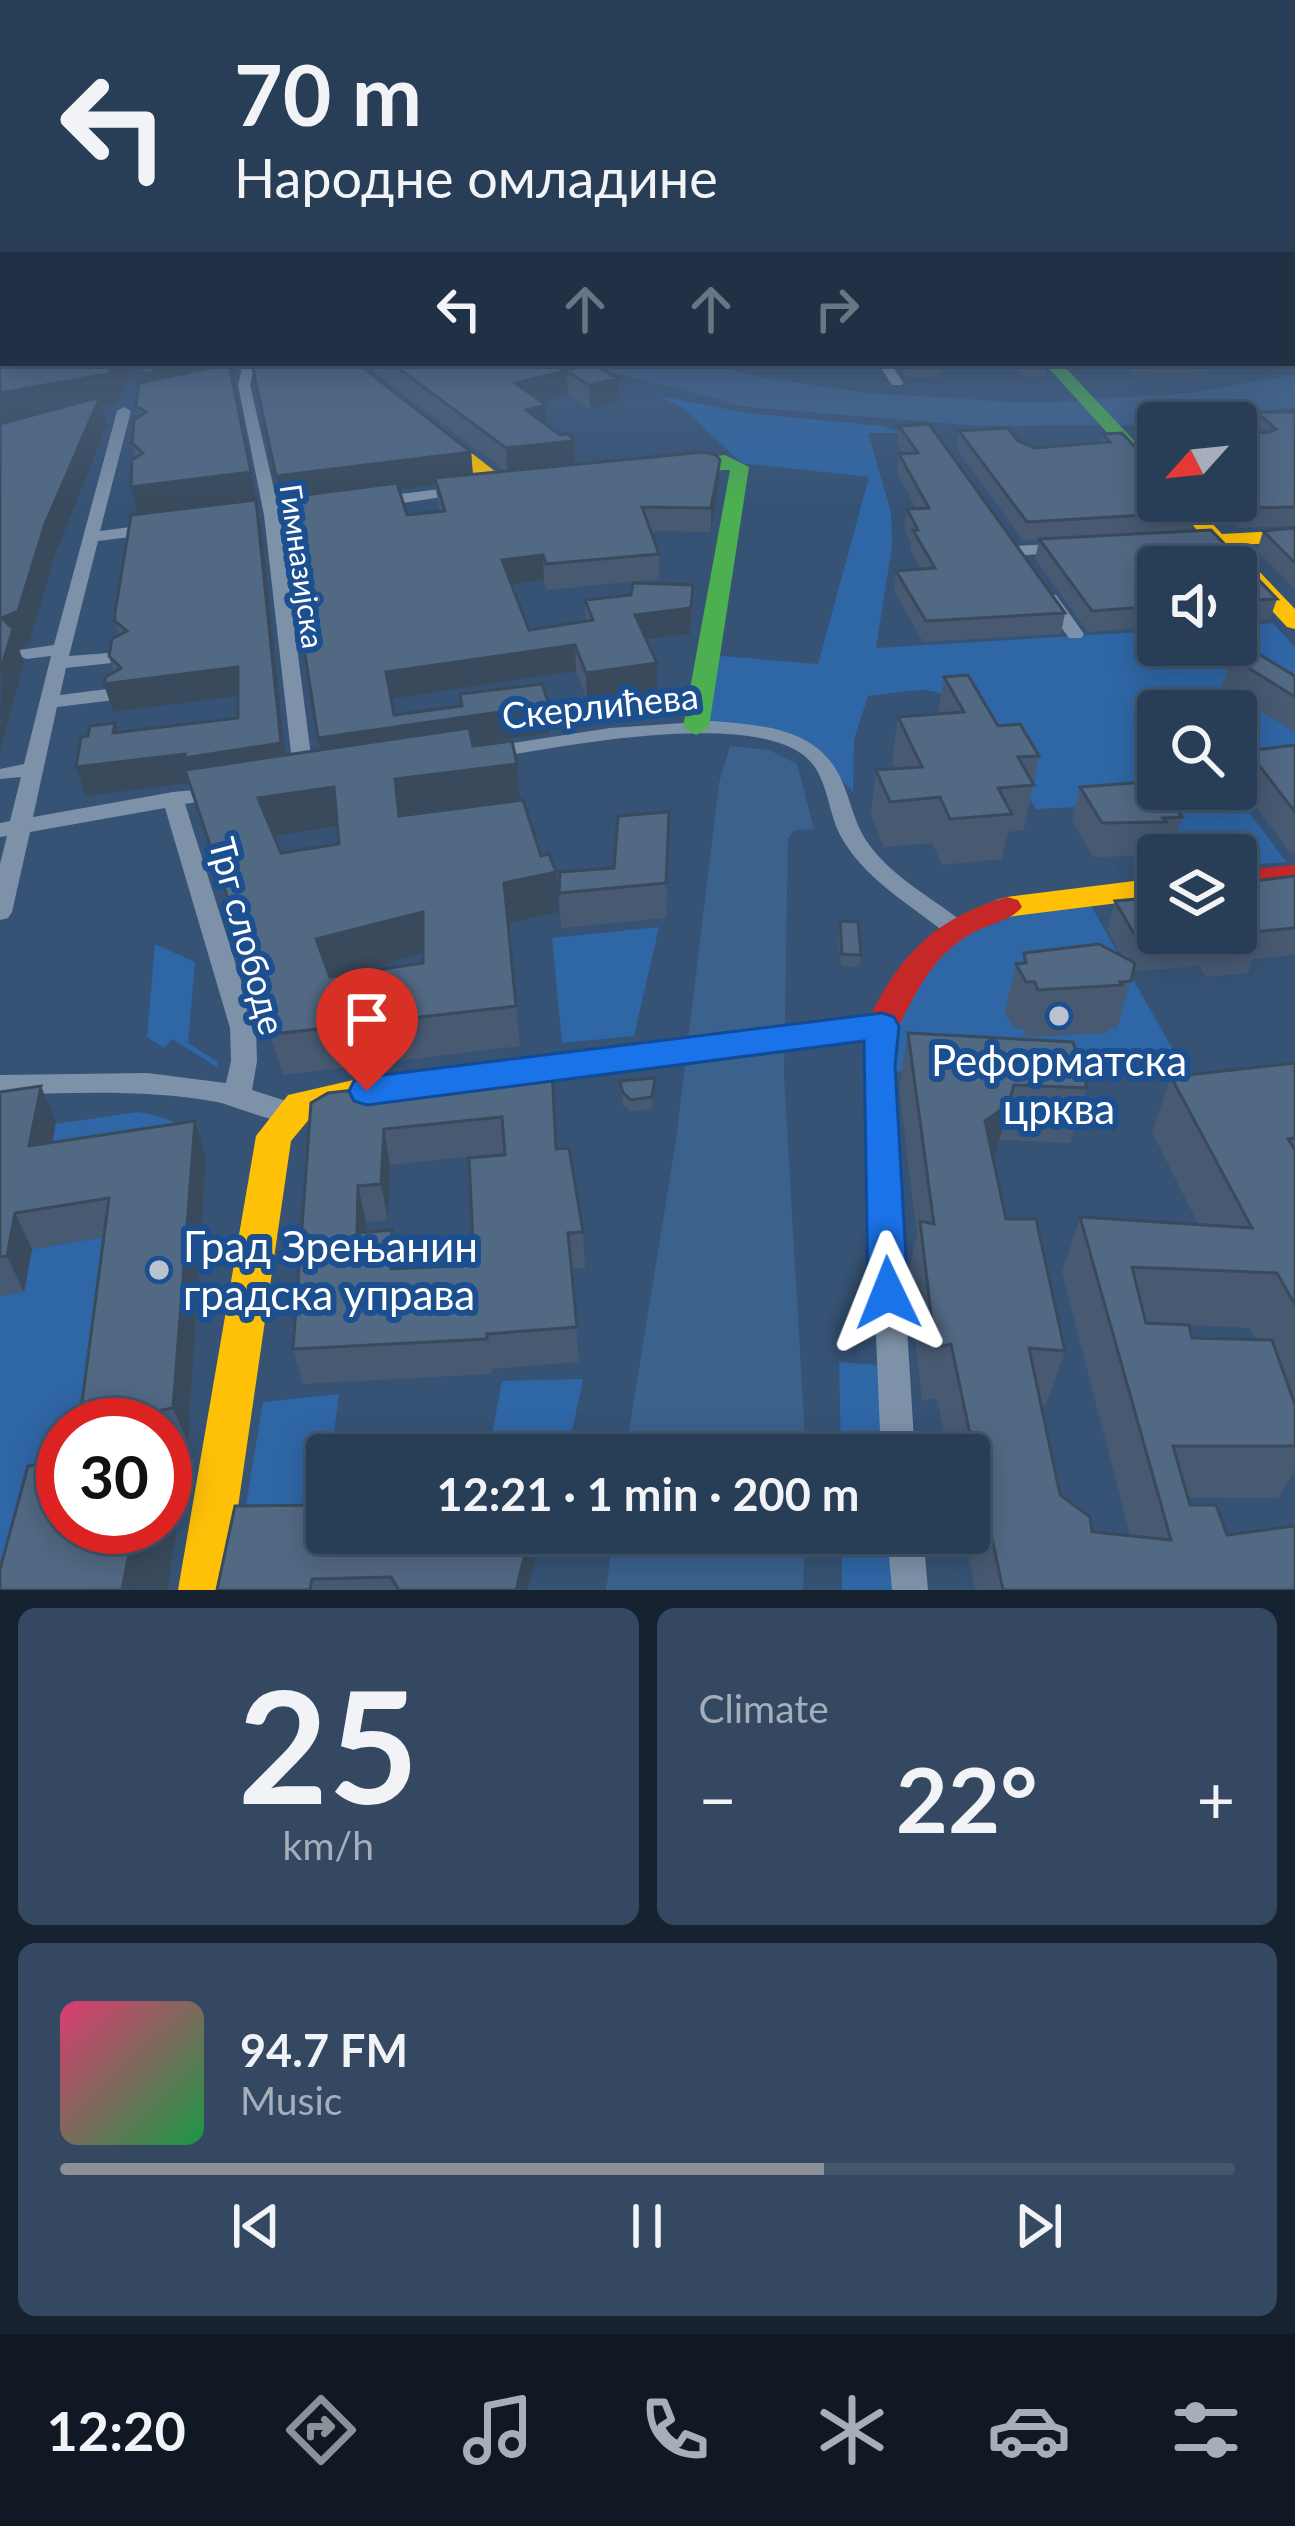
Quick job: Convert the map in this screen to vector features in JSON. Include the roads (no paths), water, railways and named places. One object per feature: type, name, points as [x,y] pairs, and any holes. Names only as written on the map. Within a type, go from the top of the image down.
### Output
[{"type":"street","name":"Гимназијска","points":[[248,366],[243,385],[266,516],[296,781],[328,776]]},
{"type":"street","points":[[886,366],[898,382]]},
{"type":"street","points":[[1055,366],[1137,455]]},
{"type":"street","points":[[0,912],[10,828],[33,769],[89,537],[112,486],[122,449],[124,412]]},
{"type":"street","points":[[414,416],[501,485]]},
{"type":"street","points":[[654,469],[718,461],[737,464],[696,727]]},
{"type":"street","points":[[355,505],[548,480]]},
{"type":"street","points":[[266,516],[292,513]]},
{"type":"street","points":[[1195,522],[1209,541],[1295,622]]},
{"type":"street","points":[[89,537],[180,526]]},
{"type":"street","points":[[1004,533],[1027,567]]},
{"type":"street","points":[[1209,541],[1295,536]]},
{"type":"street","points":[[1016,550],[1085,547]]},
{"type":"street","points":[[1039,583],[1075,634]]},
{"type":"street","points":[[26,654],[121,657]]},
{"type":"street","points":[[49,702],[115,694]]},
{"type":"street","name":"Скерлићева","points":[[470,755],[696,727],[766,732],[810,749],[822,761],[862,852],[955,928]]},
{"type":"street","points":[[3,774],[33,769]]},
{"type":"street","name":"Трг слободе","points":[[10,828],[242,789]]},
{"type":"street","name":"Трг слободе","points":[[173,800],[243,1028],[238,1093]]},
{"type":"street","points":[[1257,879],[1295,875]]},
{"type":"street","points":[[897,1434],[878,1066],[882,1026],[913,965],[955,928],[1027,904],[1137,891]]},
{"type":"street","points":[[482,1078],[882,1026]]},
{"type":"street","points":[[0,1085],[130,1082],[238,1093],[289,1113]]},
{"type":"street","points":[[202,1590],[274,1136],[289,1113],[314,1099],[393,1088]]},
{"type":"street","points":[[907,1554],[910,1590]]},
{"type":"place","name":"Реформатска црква","points":[[1059,1016]]},
{"type":"place","name":"Град Зрењанин градска управа","points":[[159,1270]]}]
